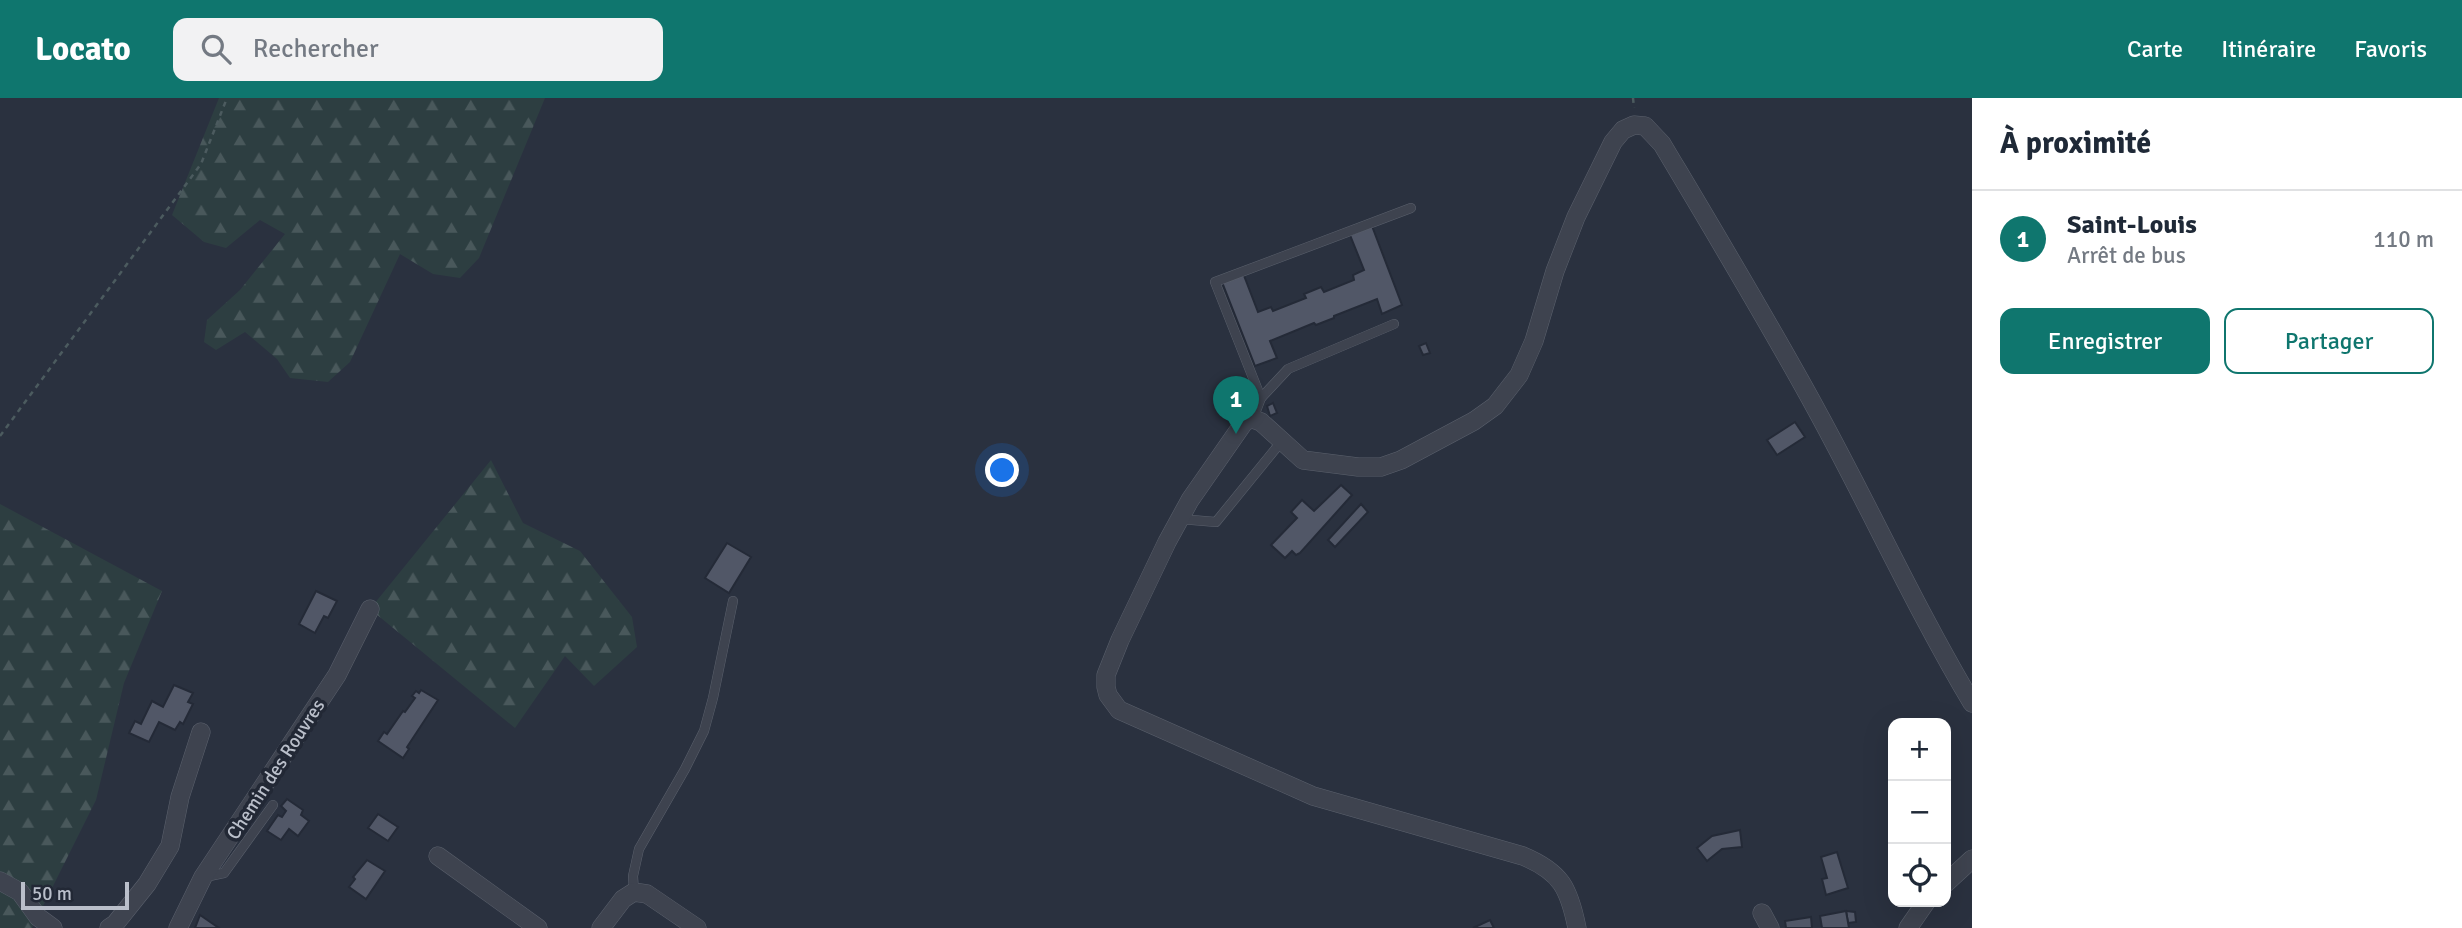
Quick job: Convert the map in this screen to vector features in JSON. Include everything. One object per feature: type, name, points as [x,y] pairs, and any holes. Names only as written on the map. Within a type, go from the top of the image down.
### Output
[{"type":"street","points":[[1577,928],[1564,886],[1548,868],[1538,862],[1313,796],[1119,709],[1105,687],[1106,675],[1120,640],[1180,519],[1245,421],[1253,419],[1261,422],[1303,460],[1357,467],[1381,467],[1401,460],[1474,421],[1495,406],[1518,375],[1534,341],[1555,271],[1576,217],[1613,142],[1623,130],[1634,125],[1645,126],[1662,144],[1752,294],[1818,413],[1972,703]]},
{"type":"street","name":"Chemin des Rouvres","points":[[178,928],[203,877],[337,675],[370,609]]},
{"type":"street","points":[[109,928],[147,884],[170,846],[180,797],[201,732]]},
{"type":"street","points":[[438,856],[538,928]]},
{"type":"street","points":[[1951,878],[1972,859]]},
{"type":"street","points":[[0,881],[20,892],[38,917],[53,928]]},
{"type":"street","points":[[601,928],[623,899],[634,892],[647,894],[697,928]]},
{"type":"street","points":[[1908,928],[1923,907]]},
{"type":"lane","points":[[1261,398],[1215,282],[1411,208]]},
{"type":"lane","points":[[1253,419],[1261,398],[1288,369],[1394,324]]},
{"type":"lane","points":[[1180,519],[1216,522],[1281,442]]},
{"type":"lane","points":[[634,892],[633,876],[639,849],[704,731],[733,601]]},
{"type":"lane","points":[[203,877],[224,873],[273,805]]},
{"type":"path","points":[[0,436],[201,164],[227,98]]},
{"type":"green space","points":[[219,98],[545,98],[479,258],[460,278],[433,274],[400,254],[350,362],[328,382],[290,378],[277,359],[245,332],[216,350],[204,342],[207,320],[240,290],[285,234],[260,220],[226,248],[204,242],[172,215]]},
{"type":"green space","points":[[491,460],[523,523],[580,551],[632,617],[637,647],[594,686],[565,656],[515,728],[370,609]]},
{"type":"green space","points":[[0,504],[162,591],[124,683],[96,800],[32,928],[0,928]]},
{"type":"building","points":[[1372,226],[1402,305],[1382,314],[1377,299],[1270,341],[1277,358],[1255,366],[1222,282],[1243,273],[1258,312],[1271,307],[1273,311],[1306,298],[1304,294],[1321,287],[1324,292],[1354,280],[1353,275],[1364,270],[1350,235]]},
{"type":"building","points":[[1426,343],[1430,353],[1423,355],[1419,346]]},
{"type":"building","points":[[1273,403],[1277,413],[1270,416],[1267,406]]},
{"type":"building","points":[[1795,422],[1805,437],[1777,455],[1767,440]]},
{"type":"building","points":[[1341,485],[1352,495],[1300,553],[1296,555],[1292,551],[1285,558],[1271,545],[1297,518],[1291,512],[1302,500],[1314,511]]},
{"type":"building","points":[[1361,504],[1368,512],[1335,547],[1328,540]]},
{"type":"building","points":[[727,543],[751,557],[729,593],[705,578]]},
{"type":"building","points":[[316,591],[337,601],[328,618],[324,616],[315,633],[299,624]]},
{"type":"building","points":[[174,685],[193,693],[188,702],[193,704],[183,724],[180,722],[175,730],[159,722],[149,742],[129,733],[135,721],[141,724],[152,701],[163,707]]},
{"type":"building","points":[[421,690],[438,700],[407,747],[409,749],[403,758],[378,741],[384,732],[387,734],[403,711],[405,712],[415,698],[412,696],[416,691],[419,693]]},
{"type":"building","points":[[287,799],[303,810],[301,815],[309,821],[298,836],[289,829],[281,840],[267,831],[278,815],[282,817],[286,811],[281,806]]},
{"type":"building","points":[[378,814],[398,827],[388,841],[368,828]]},
{"type":"building","points":[[1740,830],[1742,847],[1722,849],[1707,861],[1697,848],[1712,836]]},
{"type":"building","points":[[1837,852],[1848,888],[1826,895],[1822,879],[1827,878],[1821,857]]},
{"type":"building","points":[[367,860],[385,871],[366,899],[349,887],[355,879],[353,877]]},
{"type":"building","points":[[1846,911],[1855,912],[1856,922],[1848,923]]},
{"type":"building","points":[[1846,911],[1849,928],[1822,928],[1820,916]]},
{"type":"building","points":[[200,915],[219,928],[195,928]]},
{"type":"building","points":[[1811,917],[1812,928],[1786,928],[1785,921]]},
{"type":"building","points":[[1490,920],[1494,928],[1473,928]]},
{"type":"place","name":"Saint-Louis","points":[[1236,434]]}]
